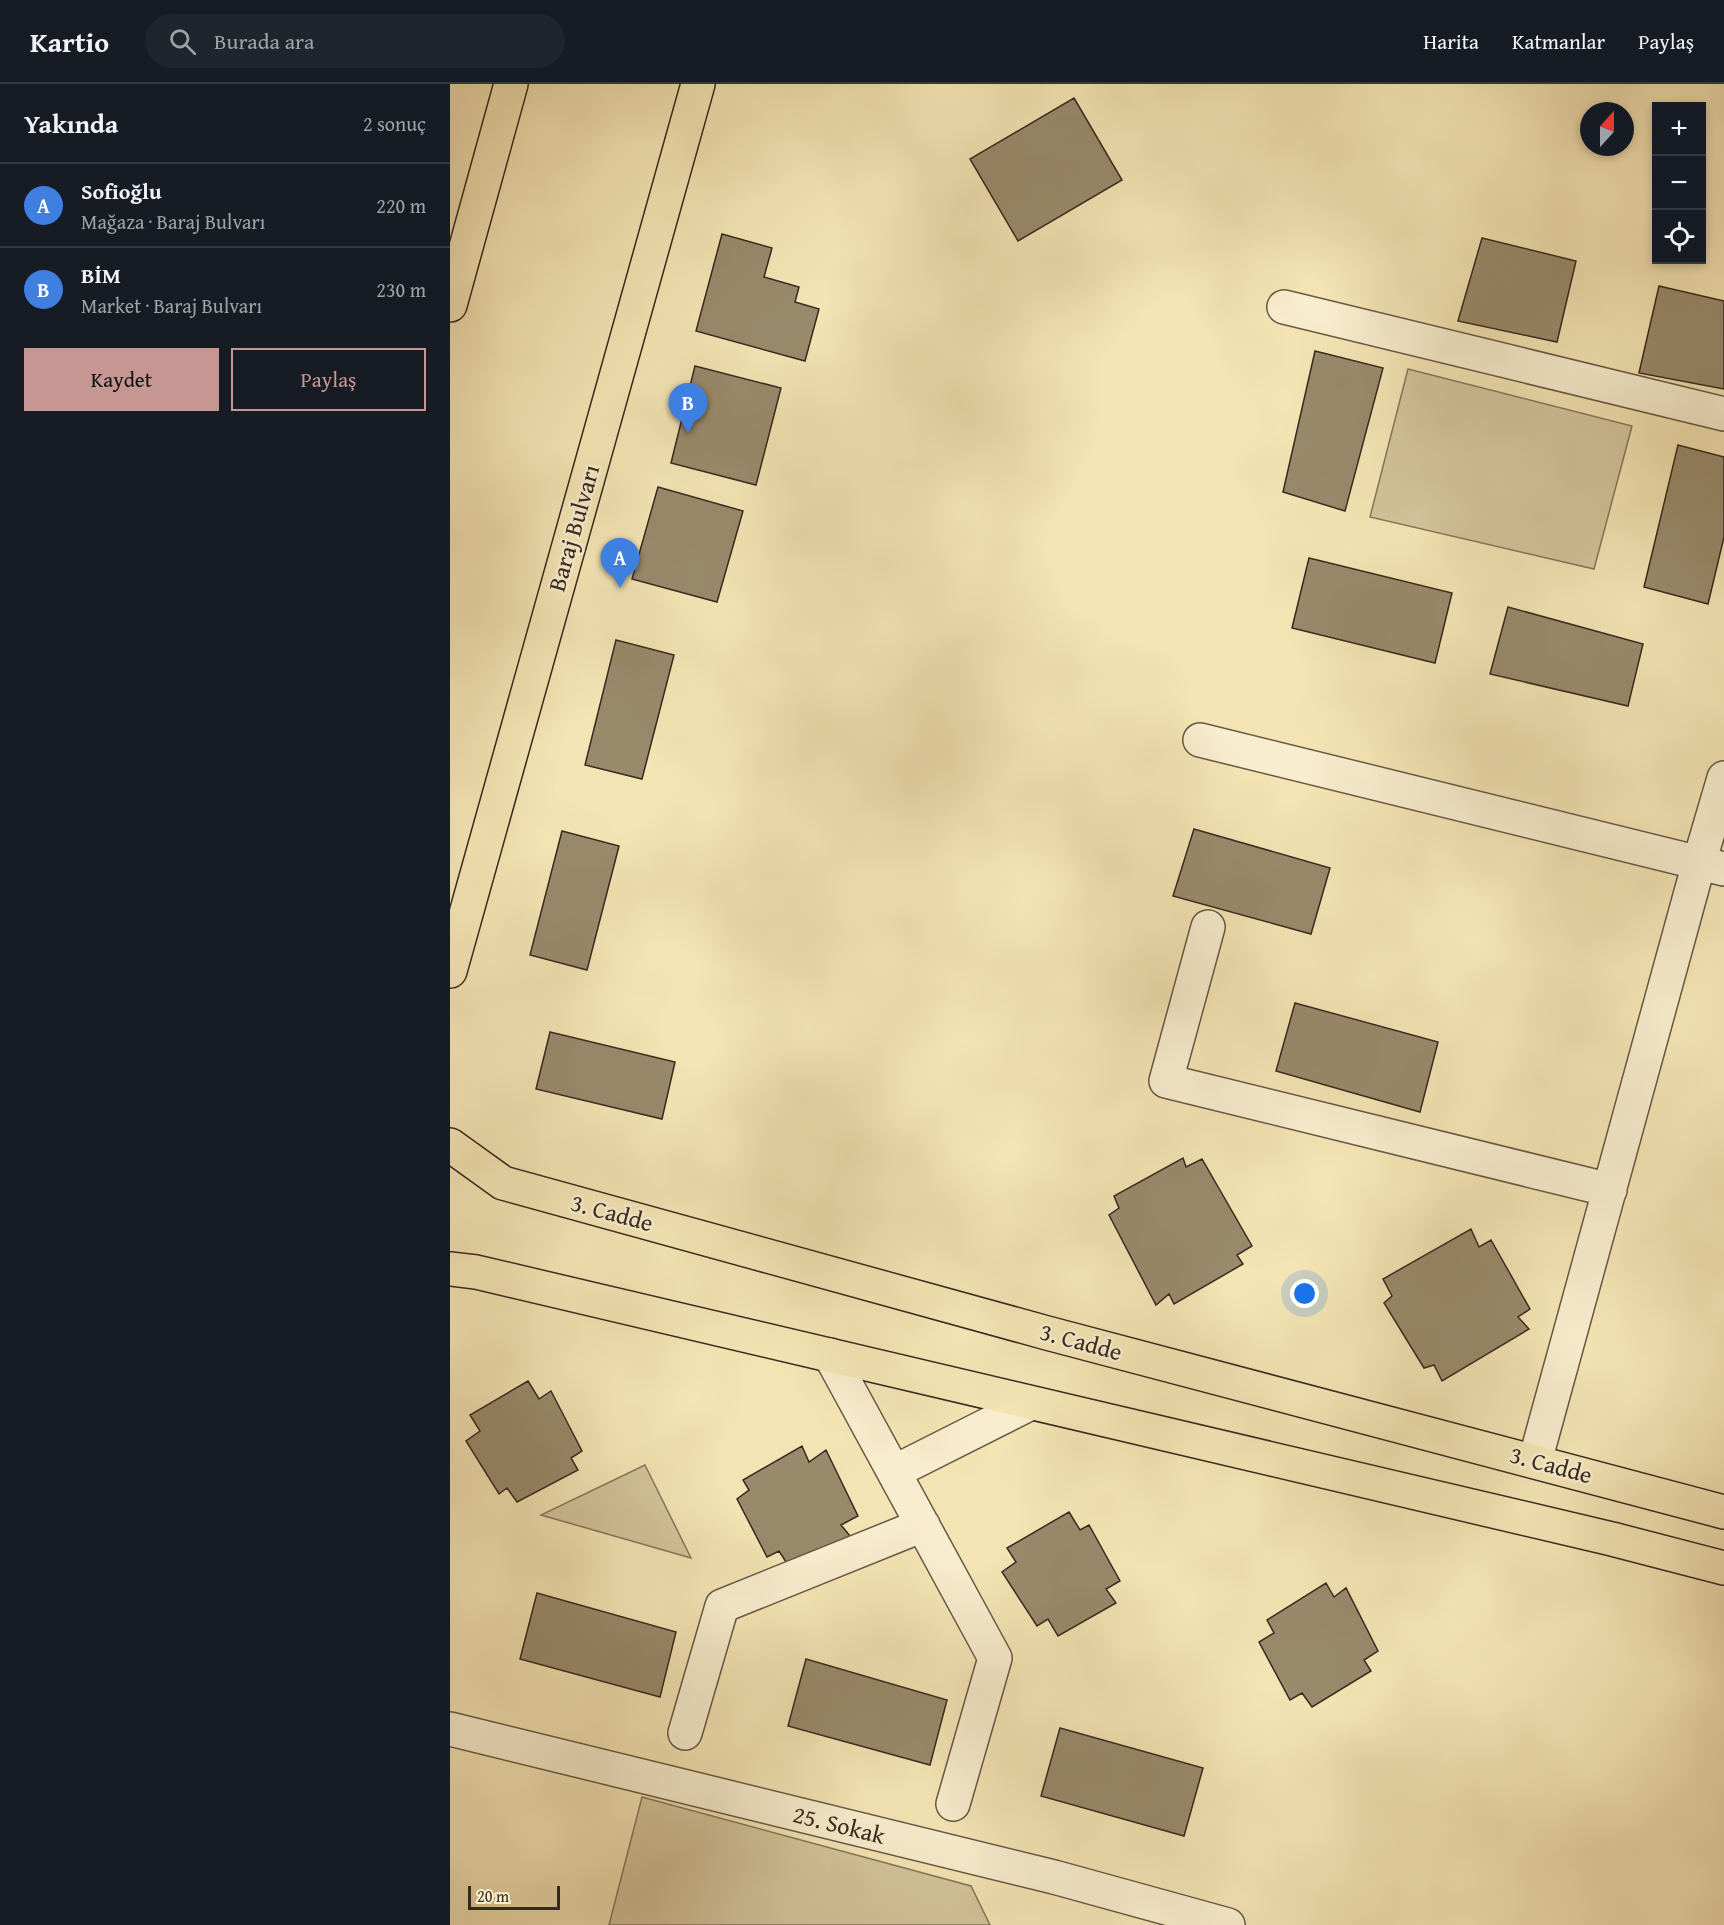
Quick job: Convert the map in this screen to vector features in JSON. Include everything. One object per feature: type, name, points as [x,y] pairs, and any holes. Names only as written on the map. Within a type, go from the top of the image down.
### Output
[{"type":"main road","points":[[450,305],[457,254],[511,84]]},
{"type":"main road","name":"Baraj Bulvarı","points":[[450,971],[698,84]]},
{"type":"main road","name":"3. Cadde","points":[[450,1145],[503,1183],[1047,1333],[1724,1512]]},
{"type":"main road","points":[[450,1269],[476,1272],[1612,1539],[1724,1569]]},
{"type":"street","points":[[1284,307],[1724,414]]},
{"type":"street","points":[[1200,740],[1711,866]]},
{"type":"street","points":[[1535,1461],[1610,1190],[1711,866],[1724,778]]},
{"type":"street","points":[[1208,927],[1166,1081],[1610,1190]]},
{"type":"street","points":[[830,1355],[995,1658],[954,1804]]},
{"type":"street","points":[[894,1472],[1032,1403]]},
{"type":"street","points":[[685,1733],[723,1606],[923,1525]]},
{"type":"street","name":"25. Sokak","points":[[450,1730],[1054,1877],[1228,1925]]},
{"type":"shaded area","points":[[1408,369],[1632,426],[1594,569],[1370,517]]},
{"type":"shaded area","points":[[645,1465],[691,1558],[541,1515]]},
{"type":"shaded area","points":[[642,1797],[971,1886],[990,1925],[609,1925]]},
{"type":"building","points":[[1074,98],[1122,180],[1018,241],[970,159]]},
{"type":"building","points":[[722,234],[772,248],[764,277],[799,287],[795,302],[819,309],[805,361],[696,331]]},
{"type":"building","points":[[1482,238],[1576,261],[1557,342],[1458,321]]},
{"type":"building","points":[[1659,286],[1724,301],[1724,389],[1639,373]]},
{"type":"building","points":[[1315,351],[1383,368],[1345,511],[1283,492]]},
{"type":"building","points":[[695,366],[781,388],[756,485],[671,463]]},
{"type":"building","points":[[1678,445],[1724,457],[1724,537],[1708,604],[1644,587]]},
{"type":"building","points":[[658,487],[743,511],[717,602],[632,579]]},
{"type":"building","points":[[1309,558],[1452,593],[1435,663],[1292,628]]},
{"type":"building","points":[[1508,607],[1643,644],[1628,706],[1490,674]]},
{"type":"building","points":[[616,640],[674,655],[642,779],[585,765]]},
{"type":"building","points":[[1194,829],[1330,868],[1311,934],[1173,896]]},
{"type":"building","points":[[562,831],[619,846],[587,970],[530,955]]},
{"type":"building","points":[[1295,1003],[1438,1042],[1420,1112],[1276,1071]]},
{"type":"building","points":[[550,1032],[675,1062],[662,1119],[536,1089]]},
{"type":"building","points":[[1183,1158],[1186,1167],[1202,1159],[1252,1246],[1237,1255],[1243,1264],[1174,1304],[1169,1294],[1156,1305],[1109,1215],[1119,1208],[1114,1196]]},
{"type":"building","points":[[1471,1229],[1479,1247],[1491,1240],[1530,1309],[1518,1317],[1529,1329],[1442,1381],[1434,1365],[1424,1368],[1384,1303],[1392,1296],[1383,1279]]},
{"type":"building","points":[[528,1381],[539,1399],[551,1391],[582,1451],[571,1458],[578,1470],[517,1502],[507,1488],[499,1494],[466,1441],[480,1431],[470,1415]]},
{"type":"building","points":[[802,1446],[809,1462],[826,1450],[858,1516],[841,1525],[850,1536],[788,1565],[779,1551],[767,1557],[737,1499],[749,1490],[743,1480]]},
{"type":"building","points":[[1069,1512],[1080,1530],[1089,1525],[1120,1581],[1106,1589],[1116,1603],[1058,1636],[1048,1619],[1037,1626],[1002,1572],[1016,1562],[1007,1548]]},
{"type":"building","points":[[1326,1583],[1334,1597],[1346,1588],[1378,1651],[1364,1660],[1371,1671],[1312,1707],[1302,1693],[1290,1700],[1259,1642],[1274,1633],[1267,1620]]},
{"type":"building","points":[[537,1593],[676,1632],[660,1697],[520,1659]]},
{"type":"building","points":[[806,1659],[947,1700],[930,1765],[788,1726]]},
{"type":"building","points":[[1060,1728],[1203,1768],[1184,1836],[1041,1796]]},
{"type":"place","name":"BİM","points":[[688,433]]},
{"type":"place","name":"Sofioğlu","points":[[620,588]]}]
